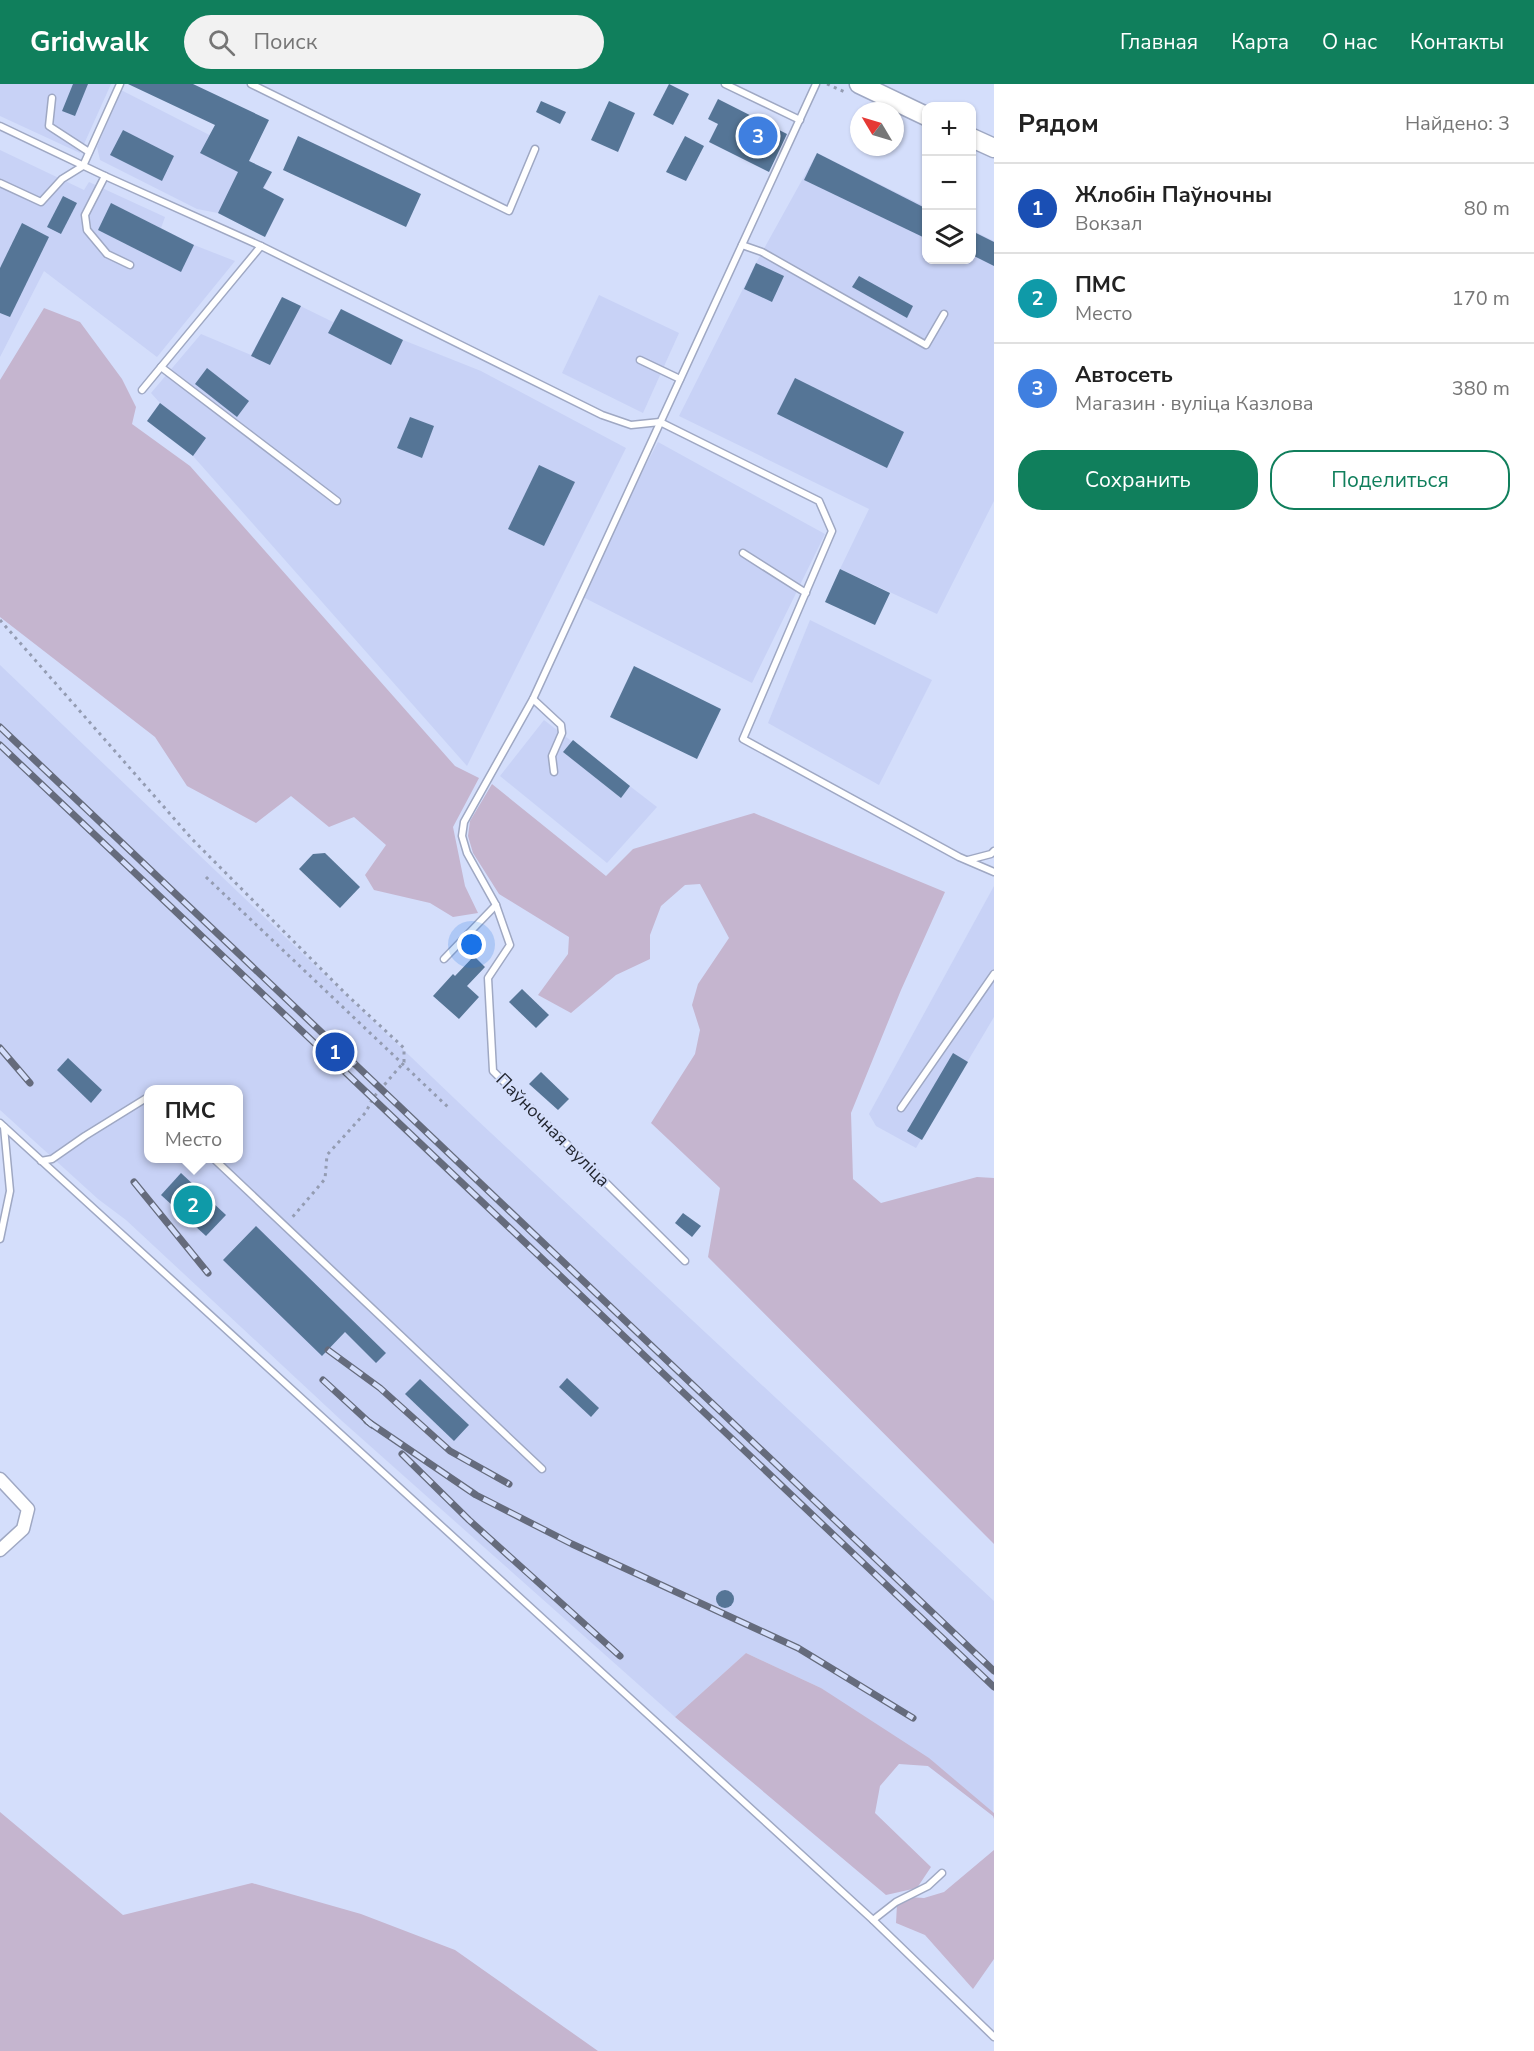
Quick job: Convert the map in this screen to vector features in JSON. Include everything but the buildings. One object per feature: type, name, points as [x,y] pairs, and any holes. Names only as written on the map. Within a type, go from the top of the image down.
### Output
[{"type":"main road","points":[[859,84],[922,114]]},
{"type":"main road","points":[[976,140],[994,148]]},
{"type":"street","points":[[0,1479],[28,1509],[23,1529],[0,1550]]},
{"type":"lane","points":[[0,183],[41,202],[62,180],[82,166],[120,84]]},
{"type":"lane","points":[[251,84],[509,211],[536,149]]},
{"type":"lane","points":[[725,84],[800,120]]},
{"type":"lane","points":[[444,959],[496,905],[467,852],[462,836],[464,822],[533,699],[816,84]]},
{"type":"lane","points":[[52,98],[49,126],[89,152]]},
{"type":"lane","points":[[0,126],[82,166],[261,246],[602,415],[632,424],[660,422],[819,501],[832,531],[743,739],[967,860],[994,872]]},
{"type":"lane","points":[[105,176],[86,215],[87,230],[107,254],[130,265]]},
{"type":"lane","points":[[742,245],[762,252],[926,345],[944,314]]},
{"type":"lane","points":[[142,390],[261,246]]},
{"type":"lane","points":[[640,360],[680,379]]},
{"type":"lane","points":[[161,367],[337,501]]},
{"type":"lane","points":[[743,553],[806,593]]},
{"type":"lane","points":[[533,699],[561,726],[562,733],[552,756],[554,772]]},
{"type":"lane","points":[[967,860],[991,854],[994,851]]},
{"type":"lane","name":"Паўночная вуліца","points":[[496,905],[510,945],[488,978],[493,1071],[686,1261]]},
{"type":"lane","points":[[901,1108],[994,974]]},
{"type":"lane","points":[[41,1161],[52,1159],[144,1099]]},
{"type":"lane","points":[[2,1125],[873,1920],[994,2037]]},
{"type":"lane","points":[[0,1239],[10,1191],[2,1125]]},
{"type":"lane","points":[[218,1163],[542,1469]]},
{"type":"lane","points":[[873,1920],[896,1902],[928,1886],[942,1873]]},
{"type":"path","points":[[0,620],[192,839],[346,994],[404,1048],[403,1063],[373,1098],[366,1112],[327,1155],[325,1179],[285,1226]]},
{"type":"path","points":[[206,877],[450,1109]]},
{"type":"shaded area","points":[[0,84],[111,84],[80,153],[0,116]]},
{"type":"shaded area","points":[[121,90],[235,148],[245,159],[272,172],[264,188],[284,199],[265,237],[218,213],[197,209],[100,160],[97,147]]},
{"type":"shaded area","points":[[0,150],[84,190],[89,182],[165,217],[161,228],[194,245],[235,261],[157,357],[44,271],[0,357]]},
{"type":"shaded area","points":[[817,153],[922,205],[922,264],[976,264],[976,232],[994,241],[994,501],[937,614],[840,569],[869,509],[679,416],[756,263]]},
{"type":"shaded area","points":[[599,295],[679,333],[643,413],[562,373]]},
{"type":"shaded area","points":[[282,297],[333,322],[341,309],[403,340],[481,371],[626,448],[467,766],[193,456],[147,421],[160,403],[151,393],[201,334],[251,355]]},
{"type":"shaded area","points":[[44,308],[80,322],[122,379],[136,407],[132,424],[190,466],[455,766],[479,778],[453,827],[465,886],[478,913],[453,917],[430,903],[374,890],[365,875],[386,845],[354,817],[329,827],[291,796],[256,823],[187,786],[155,737],[0,617],[0,380]]},
{"type":"shaded area","points":[[658,442],[825,534],[752,683],[577,594]]},
{"type":"shaded area","points":[[810,620],[932,680],[879,785],[768,723]]},
{"type":"shaded area","points":[[0,665],[476,1119],[994,1601],[993,1816],[821,1688],[746,1653],[675,1717],[342,1421],[126,1220],[98,1199],[0,1110]]},
{"type":"shaded area","points":[[544,720],[657,807],[607,863],[500,776]]},
{"type":"shaded area","points":[[492,784],[606,876],[633,849],[754,813],[945,892],[901,990],[851,1113],[853,1179],[881,1203],[977,1177],[994,1178],[994,1544],[708,1257],[720,1188],[651,1123],[695,1054],[700,1030],[692,1005],[698,984],[729,938],[700,884],[685,885],[661,906],[650,935],[650,959],[616,975],[571,1013],[538,995],[568,954],[569,937],[499,894],[473,853],[468,836],[470,821]]},
{"type":"shaded area","points":[[994,886],[994,1017],[916,1148],[876,1126],[869,1114]]},
{"type":"shaded area","points":[[746,1653],[821,1688],[929,1758],[994,1813],[994,1819],[928,1766],[899,1764],[880,1786],[875,1813],[931,1867],[917,1888],[886,1895],[675,1717]]},
{"type":"shaded area","points":[[0,1812],[123,1915],[252,1883],[361,1914],[455,1950],[598,2051],[0,2051]]},
{"type":"shaded area","points":[[994,1850],[994,1959],[973,1989],[925,1935],[896,1923],[897,1904],[909,1897],[924,1898],[944,1892]]},
{"type":"railway","points":[[0,727],[994,1671]]},
{"type":"railway","points":[[0,745],[994,1687]]},
{"type":"railway","points":[[0,1048],[30,1083]]},
{"type":"railway","points":[[134,1182],[208,1273]]},
{"type":"railway","points":[[328,1350],[380,1388],[450,1451],[509,1484]]},
{"type":"railway","points":[[323,1380],[372,1425]]},
{"type":"railway","points":[[367,1421],[476,1495],[572,1544],[798,1648],[913,1718]]},
{"type":"railway","points":[[402,1454],[469,1520],[620,1656]]},
{"type":"place","name":"Автосеть","points":[[758,136]]},
{"type":"place","name":"Жлобін Паўночны","points":[[335,1052]]},
{"type":"place","name":"ПМС","points":[[193,1205]]}]
